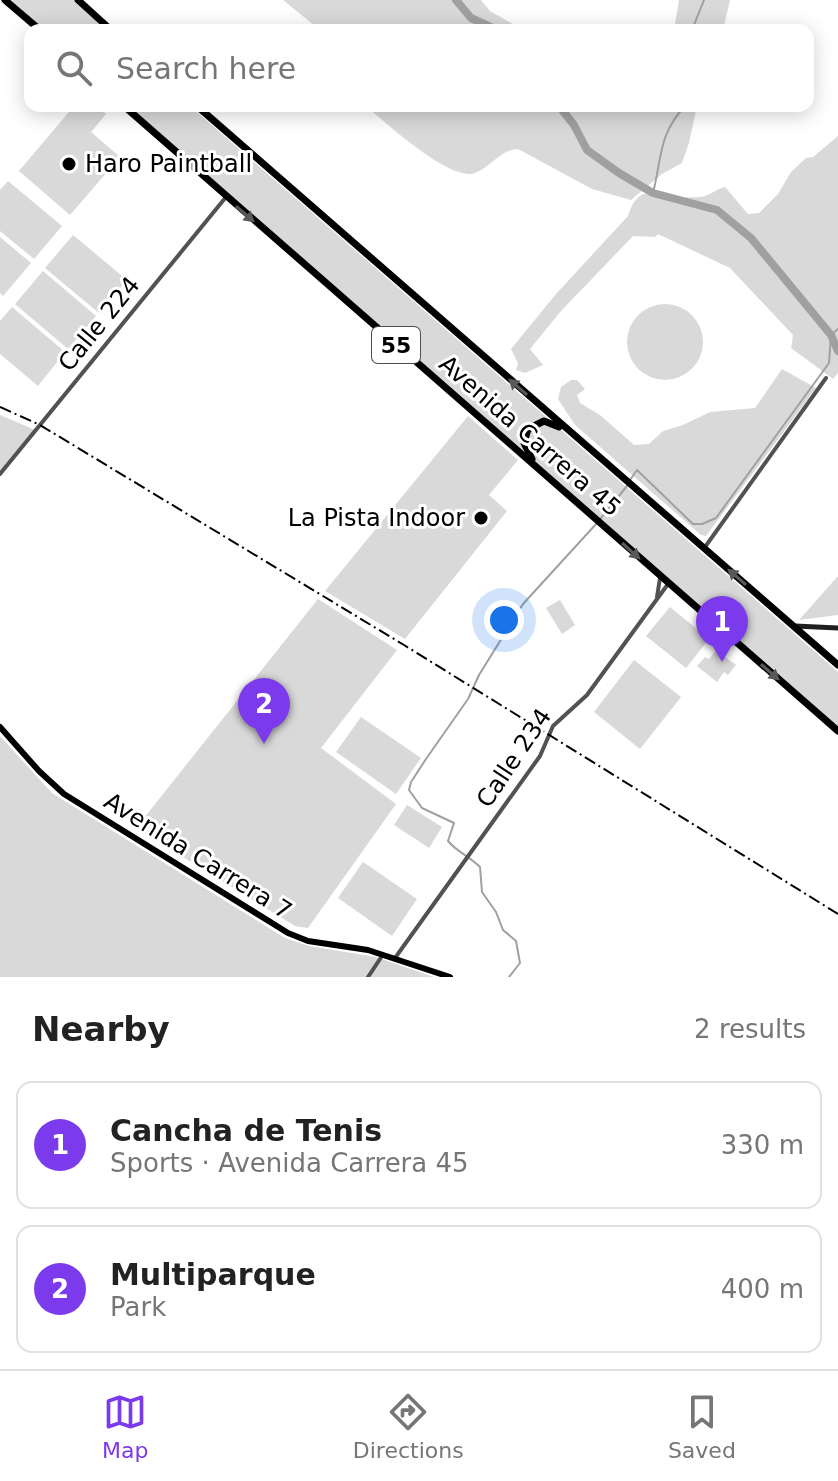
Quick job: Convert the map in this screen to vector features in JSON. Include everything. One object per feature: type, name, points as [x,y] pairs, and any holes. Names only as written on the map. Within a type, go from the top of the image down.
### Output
[{"type":"highway","points":[[5,0],[33,24]]},
{"type":"highway","points":[[78,0],[104,24]]},
{"type":"highway","name":"Avenida Carrera 45","points":[[131,112],[838,731]]},
{"type":"highway","name":"Avenida Carrera 45","points":[[204,112],[838,665]]},
{"type":"highway","points":[[555,483],[525,448],[528,429],[540,422],[553,424],[590,449]]},
{"type":"main road","points":[[792,625],[838,628]]},
{"type":"main road","name":"Avenida Carrera 7","points":[[0,727],[64,794],[288,933],[308,941],[383,954],[450,977]]},
{"type":"street","name":"Calle 224","points":[[0,474],[226,197]]},
{"type":"street","points":[[704,549],[826,378]]},
{"type":"street","points":[[657,599],[660,577]]},
{"type":"street","name":"Calle 234","points":[[395,958],[540,756],[553,726],[587,695],[668,584]]},
{"type":"street","points":[[368,977],[383,954]]},
{"type":"shaded area","points":[[11,0],[73,0],[99,24],[38,24]]},
{"type":"shaded area","points":[[283,0],[481,0],[490,11],[513,24],[313,24]]},
{"type":"shaded area","points":[[679,0],[730,0],[724,24],[675,24]]},
{"type":"shaded area","name":"Haro Paintball","points":[[69,112],[106,114],[91,132],[120,157],[70,215],[19,171]]},
{"type":"shaded area","points":[[135,112],[197,112],[838,672],[838,727]]},
{"type":"shaded area","points":[[373,112],[696,112],[682,163],[662,174],[631,200],[592,189],[518,149],[506,152],[475,173],[464,173],[450,169],[402,137]]},
{"type":"shaded area","points":[[838,136],[838,373],[833,379],[791,348],[793,335],[730,268],[658,234],[655,237],[633,236],[561,311],[530,349],[543,365],[525,373],[516,370],[518,363],[511,349],[556,294],[628,216],[640,196],[658,193],[701,197],[725,187],[748,214],[759,213],[778,194],[791,172]]},
{"type":"shaded area","points":[[8,181],[62,226],[34,259],[0,231],[0,190]]},
{"type":"shaded area","points":[[73,235],[127,280],[99,313],[45,268]]},
{"type":"shaded area","points":[[0,237],[31,263],[3,296],[0,293]]},
{"type":"shaded area","points":[[43,271],[96,316],[68,349],[15,304]]},
{"type":"shaded area","points":[[665,304],[679,307],[692,315],[700,328],[703,342],[700,356],[692,369],[679,377],[665,380],[651,377],[638,369],[630,356],[627,342],[630,328],[638,315],[651,307]]},
{"type":"shaded area","points":[[12,307],[65,352],[38,386],[0,354],[0,321]]},
{"type":"shaded area","points":[[782,369],[816,388],[706,536],[701,535],[575,425],[558,399],[561,387],[571,380],[577,380],[585,389],[577,395],[580,403],[600,415],[634,445],[649,444],[663,431],[710,412],[755,408]]},
{"type":"shaded area","points":[[0,415],[35,430],[0,472]]},
{"type":"shaded area","points":[[468,416],[518,460],[489,495],[507,511],[405,639],[325,591]]},
{"type":"shaded area","points":[[838,576],[838,615],[799,620]]},
{"type":"shaded area","points":[[318,599],[397,650],[321,748],[396,804],[308,928],[295,926],[136,828]]},
{"type":"shaded area","points":[[560,600],[575,625],[562,634],[546,608]]},
{"type":"shaded area","points":[[670,607],[709,639],[686,668],[646,636]]},
{"type":"shaded area","points":[[716,650],[736,665],[728,675],[724,672],[717,682],[697,666]]},
{"type":"shaded area","points":[[634,660],[681,697],[640,749],[594,712]]},
{"type":"shaded area","points":[[361,717],[421,758],[396,794],[336,752]]},
{"type":"shaded area","points":[[0,736],[52,793],[285,938],[309,946],[376,957],[434,977],[0,977]]},
{"type":"shaded area","points":[[407,805],[442,827],[429,848],[394,825]]},
{"type":"shaded area","points":[[363,862],[417,899],[392,936],[338,898]]},
{"type":"waterway","points":[[456,0],[471,18],[484,24]]},
{"type":"waterway","points":[[694,24],[704,0]]},
{"type":"waterway","points":[[564,112],[587,150],[619,173],[653,193],[717,210],[751,238],[831,335],[838,351]]},
{"type":"waterway","points":[[653,193],[665,137],[680,112]]},
{"type":"waterway","points":[[630,480],[637,470],[693,524],[716,518],[829,363],[831,335],[838,329]]},
{"type":"waterway","points":[[601,518],[627,486]]},
{"type":"waterway","points":[[509,977],[520,963],[516,941],[503,930],[496,912],[482,892],[480,867],[448,841],[454,823],[422,808],[409,790],[411,782],[468,699],[479,675],[523,604],[597,523]]},
{"type":"railway","points":[[0,407],[40,425],[404,645],[838,914]]},
{"type":"place","name":"Haro Paintball","points":[[69,164]]},
{"type":"place","name":"La Pista Indoor","points":[[481,518]]},
{"type":"place","name":"Cancha de Tenis","points":[[722,662]]},
{"type":"place","name":"Multiparque","points":[[264,744]]}]
